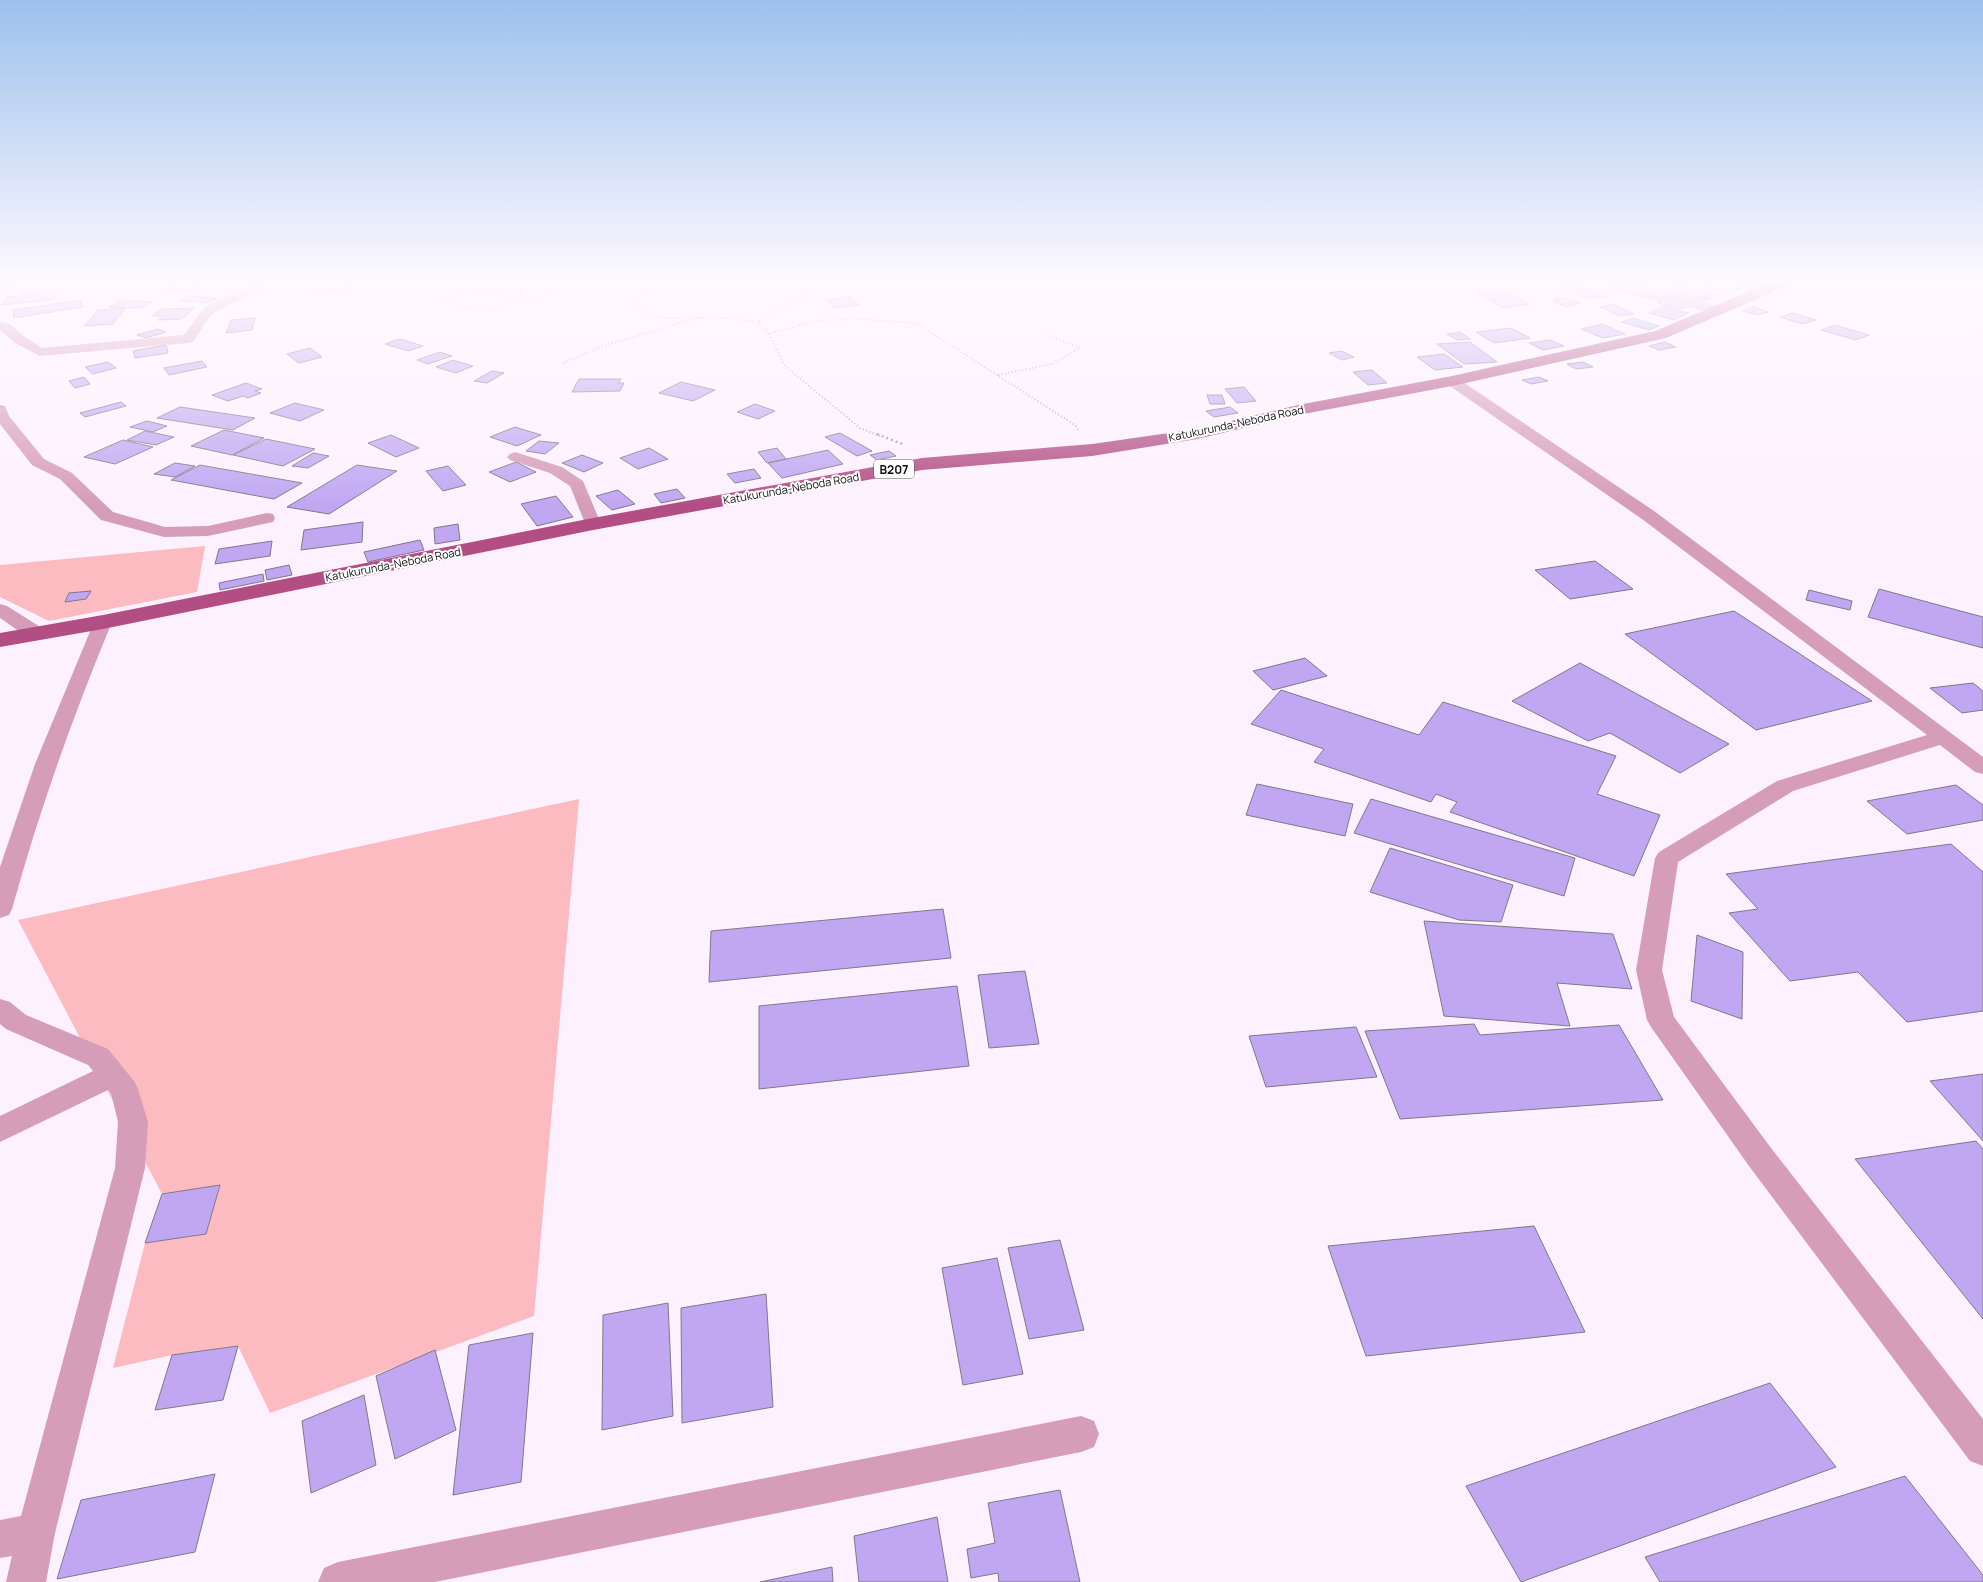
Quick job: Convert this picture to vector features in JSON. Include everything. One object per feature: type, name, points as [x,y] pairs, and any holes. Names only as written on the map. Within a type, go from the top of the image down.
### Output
[{"type":"main road","name":"Katukurunda-Neboda Road","points":[[0,640],[103,622],[594,524],[922,464],[1092,450],[1197,434],[1298,410],[1452,381],[1564,357]]},
{"type":"street","points":[[1452,381],[1648,515],[1983,767]]},
{"type":"street","points":[[0,409],[2,417],[38,462],[66,476],[107,516],[164,532],[208,531],[267,518]]},
{"type":"street","points":[[515,457],[556,470],[577,484],[594,524]]},
{"type":"street","points":[[0,610],[38,634]]},
{"type":"street","points":[[0,909],[17,848],[86,661],[103,622]]},
{"type":"street","points":[[1943,737],[1785,786],[1668,858],[1657,913],[1649,970],[1661,1020],[1760,1157],[1983,1448]]},
{"type":"street","points":[[0,1008],[16,1022],[98,1057],[124,1089],[133,1122],[130,1168],[36,1533],[26,1582]]},
{"type":"street","points":[[0,1130],[112,1074]]},
{"type":"street","points":[[338,1582],[1081,1434]]},
{"type":"street","points":[[0,1539],[36,1533]]},
{"type":"path","points":[[563,362],[576,357]]},
{"type":"path","points":[[780,357],[785,366],[860,428],[896,443],[920,449],[939,462]]},
{"type":"path","points":[[969,357],[1075,425],[1092,450]]},
{"type":"path","points":[[997,375],[1052,364],[1065,357]]},
{"type":"shaded area","points":[[205,546],[197,592],[49,621],[0,597],[0,565]]},
{"type":"shaded area","points":[[579,799],[534,1316],[270,1413],[238,1346],[172,1355],[113,1368],[145,1243],[206,1234],[220,1186],[162,1194],[18,920]]},
{"type":"building","points":[[291,357],[322,357],[299,363]]},
{"type":"building","points":[[426,357],[450,357],[428,364],[417,360]]},
{"type":"building","points":[[1336,357],[1354,357],[1342,360]]},
{"type":"building","points":[[1417,357],[1448,357],[1463,367],[1435,370]]},
{"type":"building","points":[[1454,357],[1490,357],[1497,362],[1464,364]]},
{"type":"building","points":[[453,360],[473,366],[456,373],[436,367]]},
{"type":"building","points":[[202,361],[207,367],[169,375],[164,368]]},
{"type":"building","points":[[108,362],[116,368],[93,374],[85,367]]},
{"type":"building","points":[[1583,362],[1593,367],[1576,369],[1567,364]]},
{"type":"building","points":[[1372,370],[1387,383],[1368,385],[1353,372]]},
{"type":"building","points":[[492,371],[504,373],[487,383],[474,381]]},
{"type":"building","points":[[84,377],[90,384],[75,388],[69,381]]},
{"type":"building","points":[[1539,377],[1548,381],[1531,384],[1522,380]]},
{"type":"building","points":[[579,379],[621,379],[618,383],[624,383],[620,391],[572,392]]},
{"type":"building","points":[[681,382],[715,390],[693,401],[659,393]]},
{"type":"building","points":[[246,383],[262,389],[255,391],[261,393],[248,398],[243,396],[228,401],[212,395]]},
{"type":"building","points":[[1244,387],[1256,401],[1237,403],[1225,389]]},
{"type":"building","points":[[1207,395],[1222,395],[1225,404],[1210,404]]},
{"type":"building","points":[[121,402],[126,406],[85,417],[80,413]]},
{"type":"building","points":[[295,403],[324,410],[300,421],[270,413]]},
{"type":"building","points":[[755,404],[775,411],[758,419],[737,412]]},
{"type":"building","points":[[180,407],[255,418],[233,430],[157,418]]},
{"type":"building","points":[[1230,407],[1238,413],[1214,417],[1206,411]]},
{"type":"building","points":[[147,421],[167,426],[153,432],[130,427]]},
{"type":"building","points":[[515,427],[541,435],[517,446],[490,437]]},
{"type":"building","points":[[224,430],[264,438],[232,455],[191,446]]},
{"type":"building","points":[[145,431],[174,437],[156,445],[127,440]]},
{"type":"building","points":[[840,433],[872,451],[857,456],[825,437]]},
{"type":"building","points":[[391,435],[419,448],[396,457],[368,443]]},
{"type":"building","points":[[266,439],[315,449],[283,466],[233,455]]},
{"type":"building","points":[[123,440],[153,447],[115,464],[84,457]]},
{"type":"building","points":[[539,441],[559,443],[545,454],[526,451]]},
{"type":"building","points":[[649,448],[668,459],[638,469],[620,458]]},
{"type":"building","points":[[777,448],[786,459],[767,463],[758,452]]},
{"type":"building","points":[[828,450],[843,464],[782,478],[768,463]]},
{"type":"building","points":[[889,451],[896,456],[877,460],[870,455]]},
{"type":"building","points":[[313,453],[329,456],[308,468],[292,466]]},
{"type":"building","points":[[582,455],[603,463],[584,472],[562,463]]},
{"type":"building","points":[[516,462],[536,472],[510,482],[489,472]]},
{"type":"building","points":[[175,463],[195,466],[175,477],[154,474]]},
{"type":"building","points":[[200,465],[302,483],[274,499],[171,480]]},
{"type":"building","points":[[357,465],[397,471],[329,514],[287,507]]},
{"type":"building","points":[[448,466],[466,485],[443,491],[426,471]]},
{"type":"building","points":[[754,469],[761,478],[735,483],[727,474]]},
{"type":"building","points":[[677,489],[685,498],[661,503],[654,494]]},
{"type":"building","points":[[618,490],[635,504],[612,510],[596,496]]},
{"type":"building","points":[[556,496],[573,517],[537,526],[521,504]]},
{"type":"building","points":[[363,522],[362,542],[301,550],[304,530]]},
{"type":"building","points":[[458,524],[460,540],[435,544],[434,528]]},
{"type":"building","points":[[420,540],[424,550],[368,562],[364,552]]},
{"type":"building","points":[[272,541],[270,556],[215,564],[219,549]]},
{"type":"building","points":[[1595,561],[1633,589],[1570,599],[1535,570]]},
{"type":"building","points":[[289,565],[292,575],[267,580],[265,570]]},
{"type":"building","points":[[263,574],[264,581],[220,590],[219,583]]},
{"type":"building","points":[[1879,589],[1983,617],[1983,648],[1868,617]]},
{"type":"building","points":[[1809,590],[1852,601],[1850,610],[1806,600]]},
{"type":"building","points":[[91,591],[86,599],[65,602],[69,593]]},
{"type":"building","points":[[1734,611],[1872,701],[1756,730],[1625,634]]},
{"type":"building","points":[[1305,658],[1327,676],[1273,690],[1253,671]]},
{"type":"building","points":[[1580,663],[1729,744],[1680,773],[1610,733],[1588,741],[1512,701]]},
{"type":"building","points":[[1973,683],[1983,691],[1983,710],[1962,713],[1930,688]]},
{"type":"building","points":[[1281,690],[1419,735],[1443,702],[1616,756],[1597,794],[1660,815],[1634,876],[1450,812],[1457,802],[1436,794],[1431,802],[1314,762],[1324,749],[1251,724]]},
{"type":"building","points":[[1257,784],[1353,804],[1345,836],[1246,815]]},
{"type":"building","points":[[1956,785],[1983,805],[1983,820],[1907,834],[1867,801]]},
{"type":"building","points":[[1371,799],[1575,858],[1564,896],[1354,833]]},
{"type":"building","points":[[1951,844],[1983,872],[1983,1011],[1907,1022],[1858,972],[1790,981],[1729,913],[1758,909],[1726,874]]},
{"type":"building","points":[[1390,848],[1513,885],[1501,922],[1459,920],[1370,892]]},
{"type":"building","points":[[943,909],[951,958],[709,982],[711,931]]},
{"type":"building","points":[[1424,921],[1613,934],[1632,989],[1557,983],[1570,1026],[1444,1016]]},
{"type":"building","points":[[1697,935],[1743,952],[1742,1019],[1691,1001]]},
{"type":"building","points":[[1025,971],[1039,1044],[989,1048],[978,975]]},
{"type":"building","points":[[957,986],[969,1066],[759,1089],[759,1006]]},
{"type":"building","points":[[1474,1024],[1480,1035],[1619,1025],[1663,1100],[1400,1119],[1365,1031]]},
{"type":"building","points":[[1356,1027],[1377,1077],[1266,1087],[1249,1036]]},
{"type":"building","points":[[1983,1074],[1983,1141],[1930,1081]]},
{"type":"building","points":[[1976,1141],[1983,1149],[1983,1319],[1855,1159]]},
{"type":"building","points":[[220,1185],[206,1234],[145,1243],[162,1194]]},
{"type":"building","points":[[1534,1226],[1585,1332],[1366,1356],[1328,1246]]},
{"type":"building","points":[[1060,1240],[1084,1330],[1029,1339],[1008,1248]]},
{"type":"building","points":[[997,1258],[1023,1374],[963,1385],[942,1268]]},
{"type":"building","points":[[766,1294],[773,1407],[682,1423],[681,1308]]},
{"type":"building","points":[[668,1303],[673,1416],[602,1430],[603,1315]]},
{"type":"building","points":[[533,1333],[521,1482],[453,1495],[469,1345]]},
{"type":"building","points":[[238,1346],[223,1400],[155,1410],[172,1355]]},
{"type":"building","points":[[435,1350],[456,1430],[395,1459],[376,1376]]},
{"type":"building","points":[[1770,1383],[1836,1467],[1521,1582],[1466,1486]]},
{"type":"building","points":[[364,1395],[376,1465],[311,1493],[302,1421]]},
{"type":"building","points":[[215,1474],[195,1552],[57,1579],[81,1500]]},
{"type":"building","points":[[1905,1476],[1983,1575],[1983,1582],[1660,1582],[1645,1557]]},
{"type":"building","points":[[1060,1490],[1080,1582],[999,1582],[998,1573],[971,1578],[967,1549],[995,1543],[988,1503]]},
{"type":"building","points":[[937,1517],[948,1582],[859,1582],[854,1536]]},
{"type":"building","points":[[832,1567],[833,1582],[760,1582]]}]
